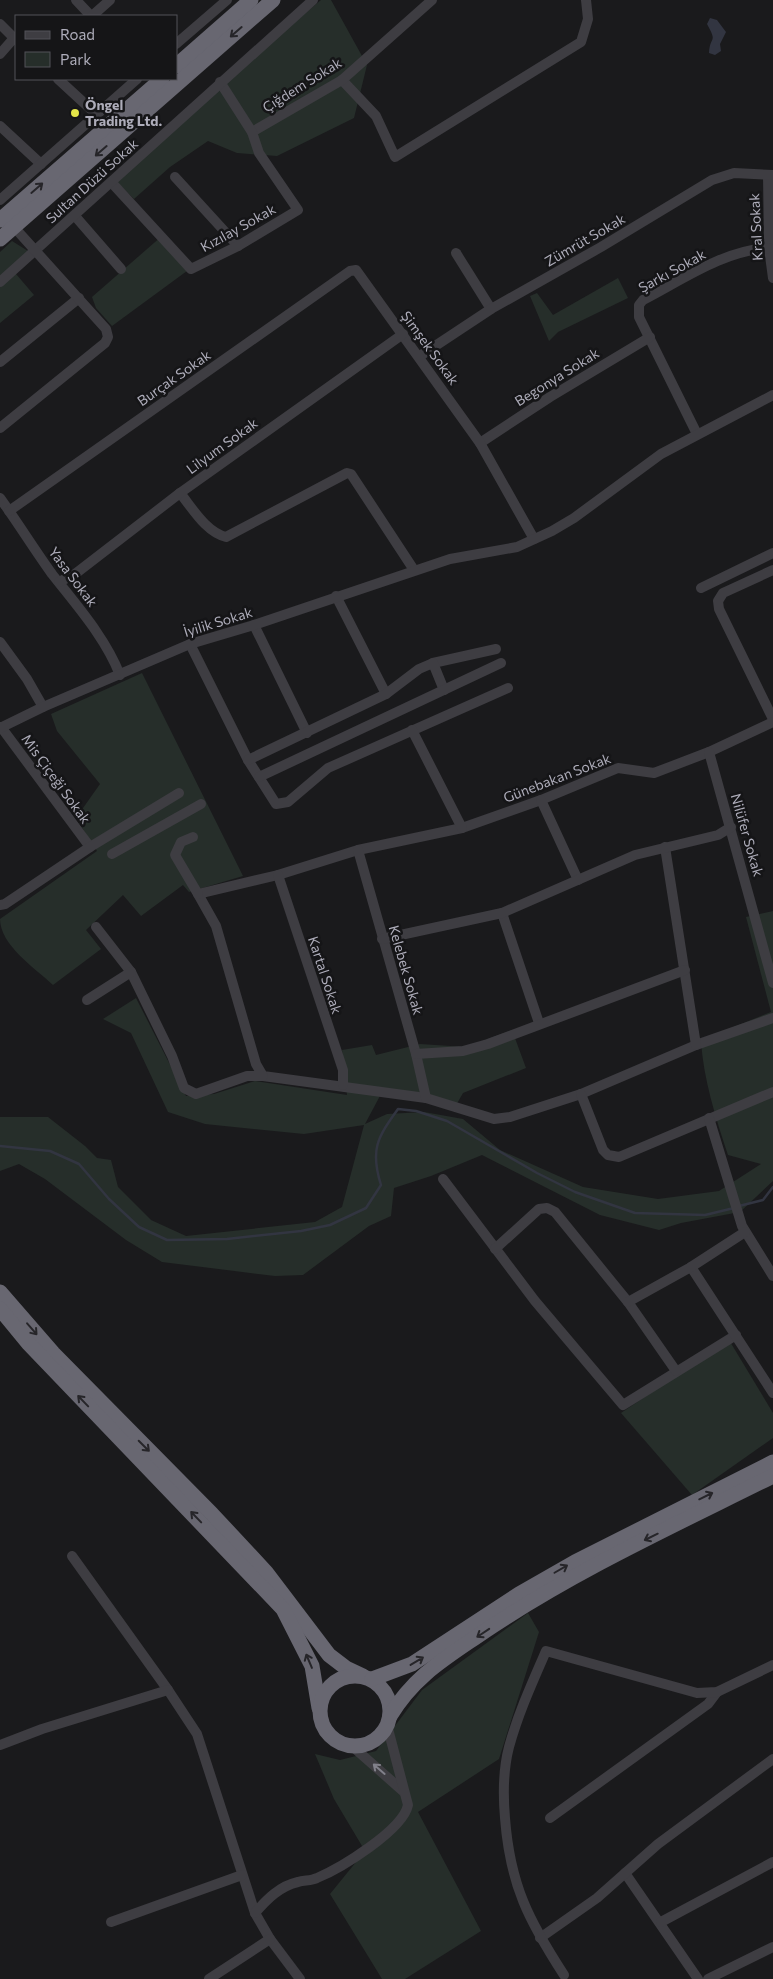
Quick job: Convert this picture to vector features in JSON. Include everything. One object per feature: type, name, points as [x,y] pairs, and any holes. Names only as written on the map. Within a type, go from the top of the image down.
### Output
[{"type":"highway","points":[[178,64],[251,0]]},
{"type":"highway","points":[[0,239],[273,0]]},
{"type":"highway","points":[[0,220],[161,80]]},
{"type":"highway","points":[[0,1292],[53,1353],[212,1514],[266,1572],[329,1655],[346,1668],[367,1678],[384,1691],[388,1699],[389,1720]]},
{"type":"highway","points":[[0,1310],[28,1343],[282,1609],[297,1633],[312,1666],[320,1719],[328,1734],[341,1744],[352,1746],[373,1741],[389,1720],[403,1695],[420,1676],[508,1616],[605,1560],[773,1476]]},
{"type":"highway","points":[[319,1708],[326,1689],[343,1677],[367,1678],[412,1664],[519,1594],[575,1562],[773,1462]]},
{"type":"street","points":[[76,0],[91,15]]},
{"type":"street","points":[[93,15],[110,0]]},
{"type":"street","points":[[178,42],[227,0]]},
{"type":"street","name":"Sultan Düzü Sokak","points":[[0,282],[313,0]]},
{"type":"street","name":"Çığdem Sokak","points":[[252,132],[342,80],[432,0]]},
{"type":"street","points":[[342,80],[376,116],[395,157],[581,42],[588,19],[586,0]]},
{"type":"street","points":[[0,24],[15,39],[0,54]]},
{"type":"street","points":[[59,80],[96,114]]},
{"type":"street","points":[[0,200],[136,80]]},
{"type":"street","points":[[220,82],[252,132]]},
{"type":"street","points":[[0,126],[41,164]]},
{"type":"street","name":"Kızılay Sokak","points":[[112,182],[191,269],[238,246],[298,210],[259,153],[252,132]]},
{"type":"street","name":"Zümrüt Sokak","points":[[420,356],[492,309],[601,247],[712,180],[734,173],[770,175]]},
{"type":"street","name":"Kral Sokak","points":[[770,175],[769,248],[773,278]]},
{"type":"street","points":[[175,177],[238,246]]},
{"type":"street","points":[[75,216],[121,269]]},
{"type":"street","points":[[0,428],[104,343],[108,337],[106,329],[14,227]]},
{"type":"street","name":"Şarkı Sokak","points":[[697,434],[637,310],[643,300],[722,259],[752,248],[769,248]]},
{"type":"street","points":[[456,253],[492,309]]},
{"type":"street","name":"Şimşek Sokak","points":[[356,270],[420,356],[480,443],[534,539]]},
{"type":"street","name":"Burçak Sokak","points":[[9,511],[350,271],[356,270]]},
{"type":"street","points":[[0,362],[78,298]]},
{"type":"street","name":"Lilyum Sokak","points":[[59,582],[75,574],[180,493],[340,377],[403,334]]},
{"type":"street","name":"Begonya Sokak","points":[[480,443],[550,397],[650,337]]},
{"type":"street","name":"İyilik Sokak","points":[[1,727],[43,706],[190,644],[254,625],[450,559],[517,548],[574,518],[661,454],[773,395]]},
{"type":"street","points":[[180,493],[208,526],[217,534],[226,537],[347,473],[351,474],[414,570]]},
{"type":"street","name":"Yasa Sokak","points":[[0,498],[59,582],[91,622],[114,658],[120,675]]},
{"type":"street","points":[[701,588],[773,553]]},
{"type":"street","points":[[773,570],[723,593],[718,601],[719,608],[773,720]]},
{"type":"street","points":[[336,596],[386,694]]},
{"type":"street","points":[[254,625],[307,733]]},
{"type":"street","points":[[0,642],[43,706]]},
{"type":"street","points":[[190,644],[248,760],[276,804],[288,802],[328,768],[508,688]]},
{"type":"street","points":[[248,760],[386,694],[418,669],[434,663],[496,648]]},
{"type":"street","points":[[434,663],[444,690]]},
{"type":"street","points":[[259,777],[501,663]]},
{"type":"street","name":"Günebakan Sokak","points":[[198,894],[278,875],[358,850],[462,828],[542,800],[618,768],[654,773],[709,752],[773,720]]},
{"type":"street","name":"Mis Çiçeği Sokak","points":[[1,727],[90,847]]},
{"type":"street","points":[[412,730],[462,828]]},
{"type":"street","name":"Nilüfer Sokak","points":[[709,752],[773,983]]},
{"type":"street","points":[[0,905],[5,904],[90,847],[179,793]]},
{"type":"street","points":[[542,800],[578,880]]},
{"type":"street","points":[[112,854],[201,804]]},
{"type":"street","points":[[382,939],[502,913],[635,855],[718,835],[731,827]]},
{"type":"street","points":[[193,837],[180,842],[175,855],[216,926],[256,1064],[263,1076]]},
{"type":"street","points":[[666,848],[696,1045]]},
{"type":"street","name":"Kelebek Sokak","points":[[358,850],[416,1054],[426,1098]]},
{"type":"street","name":"Kartal Sokak","points":[[278,875],[343,1070],[343,1085]]},
{"type":"street","points":[[502,913],[539,1023]]},
{"type":"street","points":[[96,927],[131,972],[172,1056],[184,1088],[196,1094],[247,1076],[263,1076],[343,1085],[426,1098],[494,1119],[510,1118],[581,1094],[696,1045],[773,1018]]},
{"type":"street","points":[[416,1054],[463,1051],[685,970]]},
{"type":"street","points":[[87,1000],[131,972]]},
{"type":"street","points":[[581,1094],[603,1150],[608,1155],[618,1157],[773,1092]]},
{"type":"street","points":[[709,1118],[743,1229],[773,1276]]},
{"type":"street","points":[[443,1179],[494,1249],[623,1405],[736,1335]]},
{"type":"street","points":[[494,1249],[539,1209],[547,1208],[555,1212],[628,1302],[676,1371]]},
{"type":"street","points":[[628,1302],[691,1267],[743,1229]]},
{"type":"street","points":[[691,1267],[773,1393]]},
{"type":"street","points":[[72,1556],[168,1690],[197,1734],[256,1913],[270,1939],[300,1979]]},
{"type":"street","points":[[564,1975],[540,1938],[516,1888],[507,1852],[503,1793],[509,1748],[524,1701],[546,1651],[697,1693],[717,1692],[773,1665]]},
{"type":"street","points":[[0,1745],[42,1729],[168,1690]]},
{"type":"street","points":[[550,1818],[708,1704],[717,1692]]},
{"type":"street","points":[[256,1913],[266,1900],[281,1889],[296,1882],[316,1879],[356,1856],[399,1823],[406,1814],[408,1805],[389,1720]]},
{"type":"street","points":[[352,1746],[405,1793]]},
{"type":"street","points":[[540,1938],[597,1898],[658,1844],[773,1759]]},
{"type":"street","points":[[661,1922],[773,1862]]},
{"type":"street","points":[[625,1873],[661,1922],[698,1979]]},
{"type":"street","points":[[111,1922],[242,1875]]},
{"type":"street","points":[[209,1979],[270,1939]]},
{"type":"street","points":[[708,1979],[773,1947]]},
{"type":"green space","points":[[321,0],[331,0],[367,65],[354,118],[277,156],[237,153],[208,141],[170,167],[134,199],[111,176]]},
{"type":"green space","points":[[162,236],[191,268],[112,326],[96,308],[92,297]]},
{"type":"green space","points":[[12,241],[28,251],[10,267],[34,295],[0,323],[0,252]]},
{"type":"green space","points":[[618,278],[628,298],[558,332],[549,341],[530,296],[537,293],[553,315]]},
{"type":"green space","points":[[142,673],[243,876],[189,892],[183,885],[141,916],[123,895],[86,930],[101,949],[53,985],[28,964],[12,947],[2,929],[0,919],[97,851],[76,818],[100,784],[57,731],[51,714]]},
{"type":"green space","points":[[773,911],[773,1181],[740,1212],[681,1223],[659,1230],[600,1215],[482,1155],[431,1176],[394,1188],[391,1216],[369,1226],[303,1275],[275,1276],[162,1262],[126,1240],[45,1179],[19,1164],[0,1171],[0,1117],[48,1117],[85,1146],[97,1158],[111,1160],[118,1187],[151,1220],[186,1236],[315,1222],[342,1207],[364,1125],[304,1134],[205,1124],[168,1112],[131,1033],[103,1019],[136,998],[186,1096],[214,1094],[255,1081],[347,1095],[342,1050],[372,1045],[376,1055],[420,1044],[466,1047],[512,1030],[526,1068],[463,1093],[455,1107],[381,1094],[365,1124],[387,1114],[424,1112],[463,1119],[500,1150],[583,1187],[658,1199],[719,1191],[761,1164],[728,1155],[707,1084],[701,1040],[771,1012],[746,917]]},
{"type":"green space","points":[[729,1340],[773,1413],[773,1438],[692,1495],[621,1413]]},
{"type":"green space","points":[[528,1613],[539,1632],[499,1759],[418,1812],[481,1931],[405,1979],[382,1979],[330,1894],[365,1851],[334,1799],[315,1754],[340,1760],[376,1751],[422,1690]]},
{"type":"water","points":[[710,18],[717,20],[726,32],[720,44],[721,51],[715,55],[709,53],[713,37],[707,24]]},
{"type":"waterway","points":[[0,1146],[50,1151],[79,1164],[109,1199],[139,1227],[167,1240],[227,1239],[301,1231],[330,1225],[366,1208],[381,1185],[376,1162],[380,1137],[398,1109],[416,1111],[447,1121],[537,1173],[575,1192],[635,1213],[705,1215],[734,1208]]},
{"type":"waterway","points":[[739,1206],[763,1200],[773,1187]]},
{"type":"place","name":"Öngel Trading Ltd.","points":[[75,113]]}]
